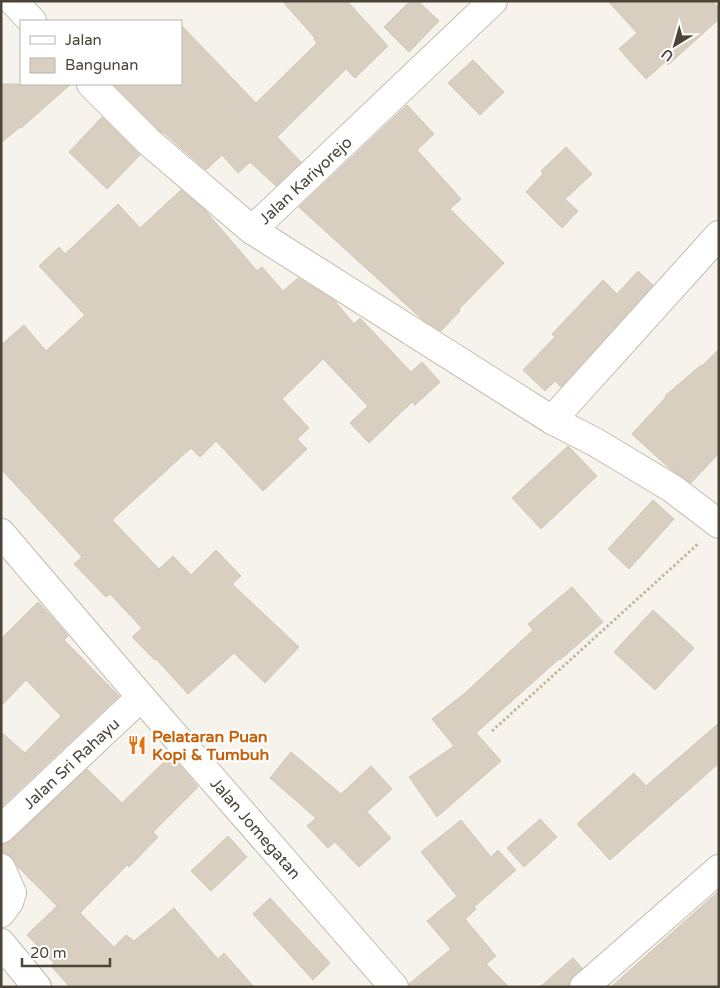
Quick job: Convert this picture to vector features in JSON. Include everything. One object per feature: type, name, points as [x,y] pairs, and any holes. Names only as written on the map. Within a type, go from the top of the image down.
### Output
[{"type":"street","points":[[13,1],[31,20]]},
{"type":"street","name":"Jalan Kariyorejo","points":[[92,85],[150,142],[252,230],[493,1]]},
{"type":"street","points":[[252,230],[552,420],[595,442],[673,489],[711,531]]},
{"type":"street","points":[[552,420],[719,235]]},
{"type":"street","name":"Jalan Jomegatan","points":[[1,533],[394,987]]},
{"type":"street","name":"Jalan Sri Rahayu","points":[[1,829],[141,697]]},
{"type":"street","points":[[1,868],[12,893],[9,902],[1,913]]},
{"type":"street","points":[[584,987],[719,869]]},
{"type":"street","points":[[1,943],[37,987]]},
{"type":"path","points":[[492,731],[711,531]]},
{"type":"building","points":[[282,1],[347,1],[388,46],[355,78],[346,69],[277,137],[301,162],[276,186],[250,162],[238,173],[222,155],[206,170],[160,131],[114,85],[182,85],[182,26],[256,103],[317,43],[315,38]]},
{"type":"building","points":[[410,1],[418,1],[439,21],[409,52],[384,27]]},
{"type":"building","points":[[608,1],[712,1],[719,8],[719,19],[668,65],[665,62],[646,79],[619,49],[637,33]]},
{"type":"building","points":[[473,60],[504,92],[480,115],[448,83]]},
{"type":"building","points":[[1,84],[70,85],[21,128],[1,143]]},
{"type":"building","points":[[407,105],[434,134],[417,150],[461,199],[450,209],[504,263],[459,309],[460,311],[441,331],[423,320],[299,207]]},
{"type":"building","points":[[102,117],[140,155],[107,189],[69,152]]},
{"type":"building","points":[[566,147],[592,174],[565,199],[578,211],[562,228],[526,192],[543,174],[541,171]]},
{"type":"building","points":[[181,190],[205,210],[257,271],[262,267],[283,291],[298,278],[334,300],[354,324],[360,318],[411,372],[422,362],[440,382],[415,405],[412,402],[369,443],[350,423],[368,406],[323,359],[282,399],[309,428],[297,439],[307,449],[263,491],[216,441],[200,457],[191,448],[112,520],[159,569],[173,556],[191,575],[216,550],[241,576],[232,584],[299,647],[265,683],[234,653],[188,694],[156,659],[132,637],[142,628],[110,594],[106,597],[74,564],[82,557],[1,469],[1,345],[24,325],[46,351],[85,315],[39,266],[59,247],[65,254],[118,204],[140,228]]},
{"type":"building","points":[[638,271],[653,285],[561,387],[555,381],[545,391],[523,370],[555,337],[552,334],[603,280],[617,294]]},
{"type":"building","points":[[719,349],[719,453],[691,483],[669,468],[632,434],[665,396],[702,366]]},
{"type":"building","points":[[568,446],[597,476],[541,529],[512,498]]},
{"type":"building","points":[[653,500],[674,519],[629,569],[608,549]]},
{"type":"building","points":[[572,587],[603,622],[476,733],[501,761],[437,817],[409,777],[454,746],[432,719],[465,693],[533,630],[528,624]]},
{"type":"building","points":[[38,602],[68,636],[64,640],[119,696],[1,807],[1,732],[25,753],[61,716],[26,680],[1,706],[1,639]]},
{"type":"building","points":[[653,610],[694,648],[655,690],[614,652]]},
{"type":"building","points":[[719,723],[719,763],[610,860],[577,824],[634,773],[646,786]]},
{"type":"building","points":[[291,752],[341,794],[371,766],[392,789],[367,812],[391,838],[359,867],[335,842],[328,848],[307,826],[316,818],[270,778]]},
{"type":"building","points":[[171,755],[198,787],[153,832],[158,837],[129,867],[127,865],[80,913],[114,947],[126,935],[134,941],[174,908],[218,959],[224,953],[254,987],[70,987],[51,966],[54,963],[27,935],[57,906],[18,867],[11,856],[1,851],[1,844],[12,840],[87,769],[122,803]]},
{"type":"building","points":[[540,819],[557,837],[524,867],[507,848]]},
{"type":"building","points":[[461,820],[491,857],[498,850],[516,870],[474,907],[476,909],[465,919],[496,956],[486,964],[509,987],[409,987],[409,984],[451,949],[427,921],[457,896],[421,852]]},
{"type":"building","points":[[228,836],[247,857],[211,891],[191,871]]},
{"type":"building","points":[[719,891],[719,987],[611,987],[666,938]]},
{"type":"building","points":[[270,898],[330,963],[313,980],[253,914]]},
{"type":"building","points":[[573,958],[582,968],[573,976],[569,982],[569,987],[540,987]]},
{"type":"place","name":"Pelataran Puan Kopi & Tumbuh","points":[[137,745]]}]
